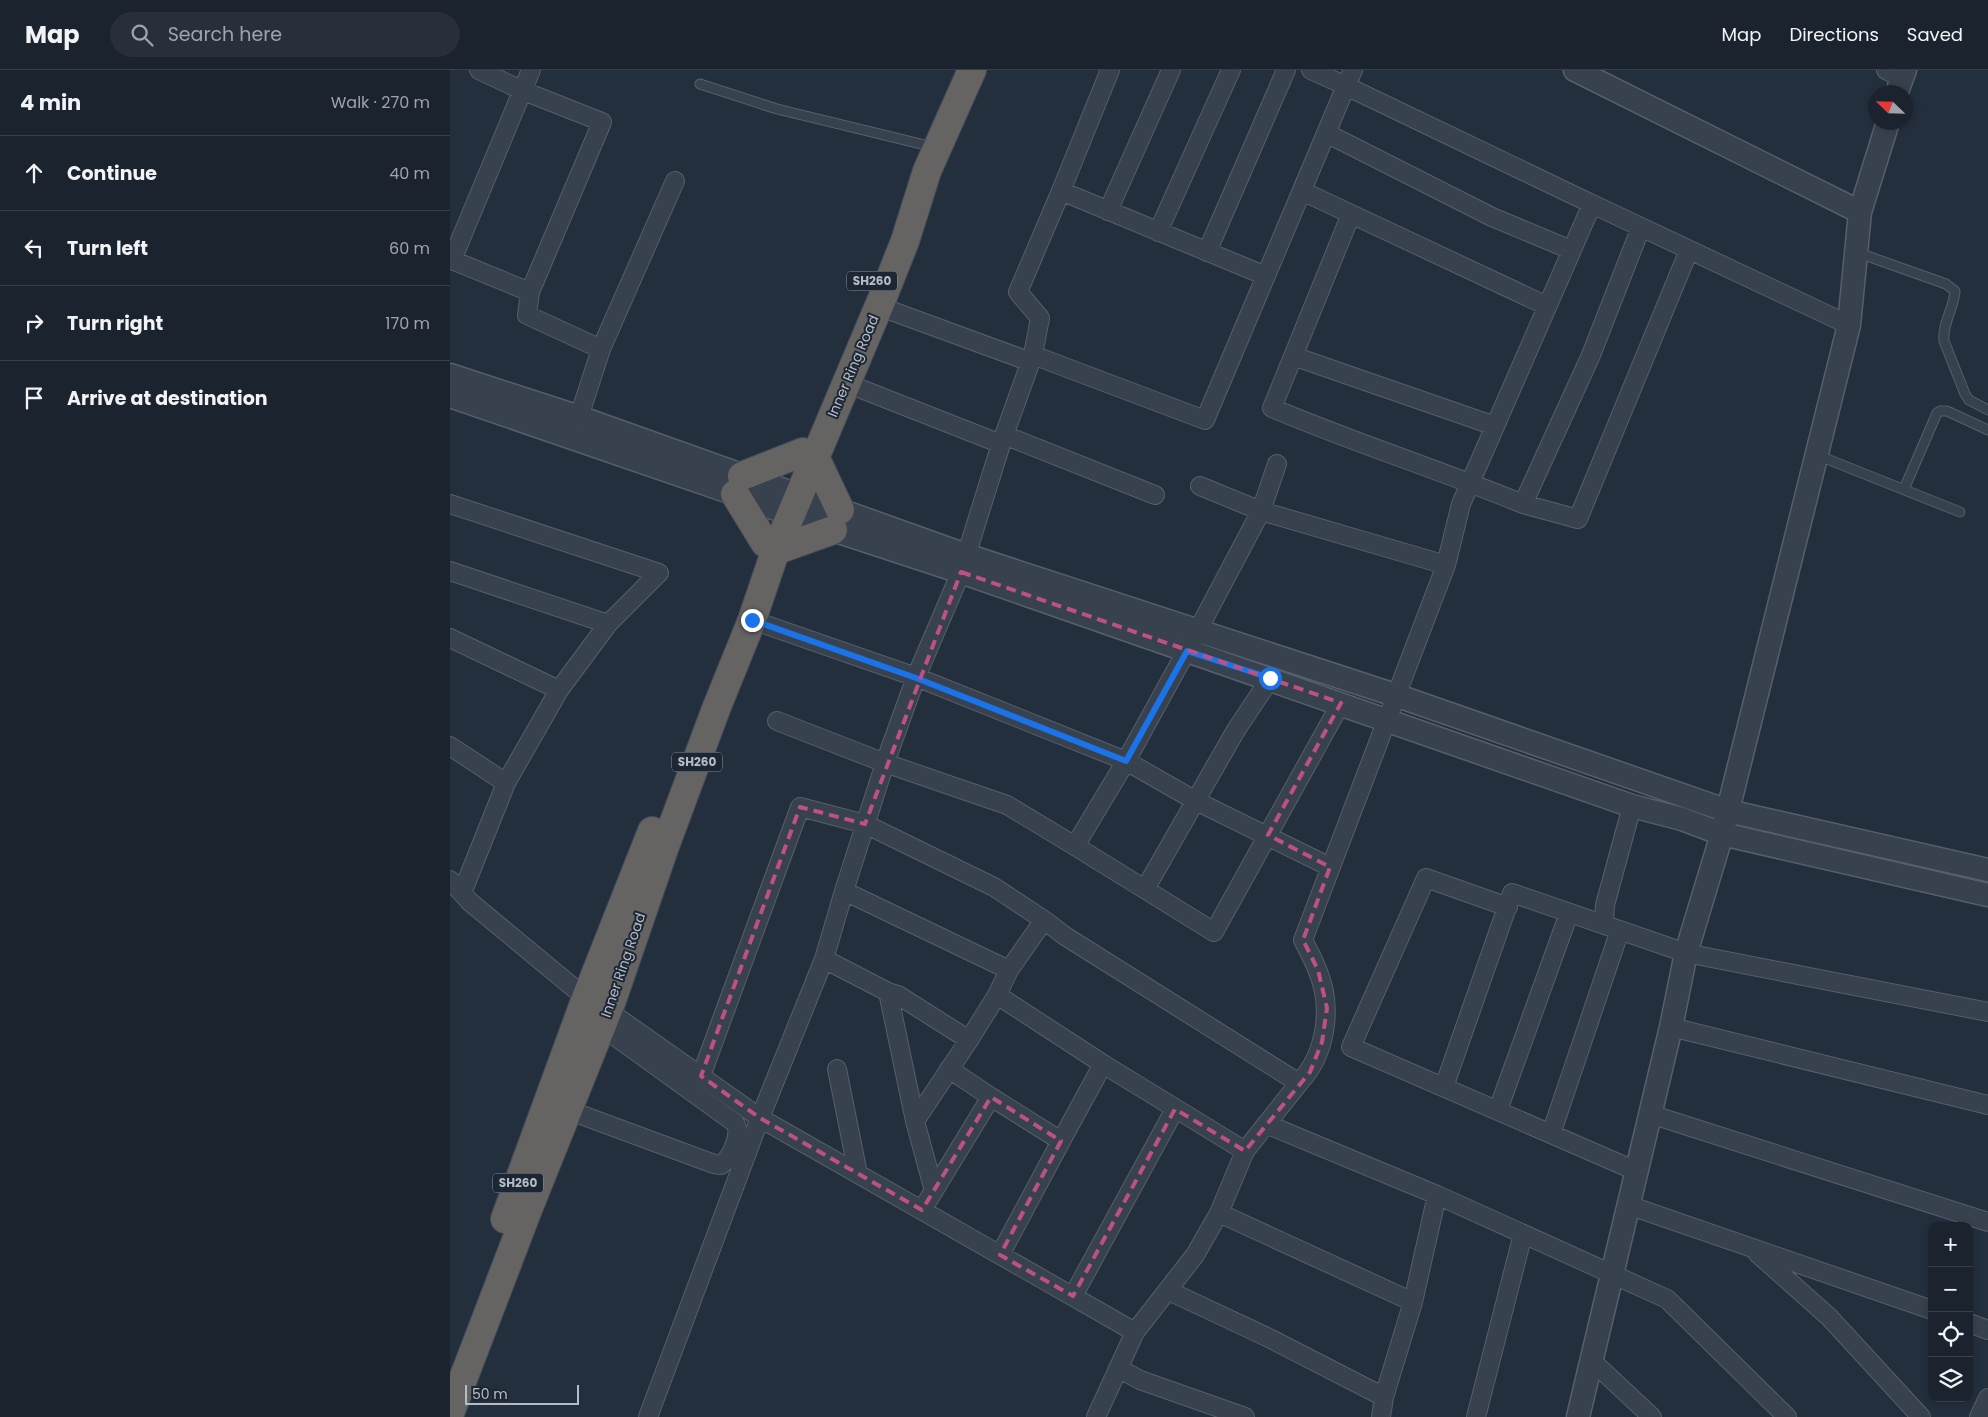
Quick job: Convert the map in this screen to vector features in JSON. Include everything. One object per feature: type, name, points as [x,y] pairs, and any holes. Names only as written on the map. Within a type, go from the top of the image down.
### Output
[{"type":"highway","name":"Inner Ring Road","points":[[450,1368],[598,1012],[771,546],[809,454],[925,145],[956,70]]},
{"type":"highway","name":"Inner Ring Road","points":[[809,454],[846,383],[904,240],[927,171],[972,70]]},
{"type":"highway","points":[[809,454],[836,520],[771,546],[738,485],[809,454]]},
{"type":"highway","name":"Inner Ring Road","points":[[450,1413],[523,1221],[568,1110],[598,1012],[612,1000],[668,837],[752,620],[771,546]]},
{"type":"street","points":[[479,70],[522,90],[602,122],[530,292],[527,315],[601,349]]},
{"type":"street","points":[[530,292],[451,259],[531,70]]},
{"type":"street","points":[[648,1417],[760,1118],[824,959],[864,824],[885,763],[916,678],[963,563],[1002,440],[1032,358],[1040,318],[1018,292],[1110,70]]},
{"type":"street","points":[[1108,211],[1171,70]]},
{"type":"street","points":[[1158,232],[1231,70]]},
{"type":"street","points":[[1207,252],[1286,70]]},
{"type":"street","points":[[1311,70],[1349,78],[1592,204],[1849,325]]},
{"type":"street","points":[[1576,70],[1860,212]]},
{"type":"street","points":[[878,306],[1032,358],[1205,420],[1349,78]]},
{"type":"street","points":[[1578,1417],[1671,1027],[1686,953],[1728,811],[1849,325],[1860,212],[1886,130]]},
{"type":"street","points":[[1326,133],[1492,217],[1572,250]]},
{"type":"street","points":[[579,417],[601,349],[675,181]]},
{"type":"street","points":[[1061,191],[1266,276]]},
{"type":"street","points":[[1302,191],[1547,306]]},
{"type":"street","points":[[1096,1417],[1135,1332],[1169,1291],[1195,1255],[1219,1213],[1245,1152],[1310,1072],[1322,1042],[1327,1008],[1318,970],[1303,940],[1398,696],[1446,565],[1461,504],[1592,204]]},
{"type":"street","points":[[1352,214],[1272,408],[1334,434],[1470,482],[1523,504],[1578,520],[1689,250]]},
{"type":"street","points":[[1523,504],[1591,355],[1641,227]]},
{"type":"street","points":[[1293,356],[1495,426]]},
{"type":"street","points":[[450,374],[579,417],[738,485]]},
{"type":"street","points":[[846,383],[1154,495]]},
{"type":"street","points":[[450,396],[738,485],[963,563],[1187,651],[1270,678],[1632,806],[1682,819],[1722,834],[1988,895]]},
{"type":"street","points":[[1075,846],[1126,761],[1187,651],[1261,511],[1277,464]]},
{"type":"street","points":[[1200,486],[1261,511],[1446,565]]},
{"type":"street","points":[[450,504],[659,573],[608,624],[559,690],[506,783],[462,893]]},
{"type":"street","points":[[963,563],[1198,630],[1398,696],[1728,811],[1988,870]]},
{"type":"street","points":[[450,571],[608,624]]},
{"type":"street","points":[[752,620],[916,678],[1126,761],[1196,801],[1330,867]]},
{"type":"street","points":[[450,638],[559,690]]},
{"type":"street","points":[[1145,889],[1236,730],[1270,678]]},
{"type":"street","points":[[777,721],[885,763],[1007,805],[1214,932],[1341,703]]},
{"type":"street","points":[[450,746],[506,783]]},
{"type":"street","points":[[1600,923],[1604,924],[1605,905],[1632,806]]},
{"type":"street","points":[[701,1076],[800,807],[864,824],[994,887],[1065,936],[1300,1083]]},
{"type":"street","points":[[1508,907],[1426,878],[1351,1047],[1636,1171]]},
{"type":"street","points":[[450,880],[470,902],[598,1012],[735,1123],[738,1128],[738,1134],[726,1161],[721,1165],[568,1110]]},
{"type":"street","points":[[844,891],[1009,970]]},
{"type":"street","points":[[1444,1087],[1512,893],[1686,953],[1988,1012]]},
{"type":"street","points":[[1498,1110],[1569,912]]},
{"type":"street","points":[[915,1121],[969,1040],[997,995],[1009,970],[1044,920]]},
{"type":"street","points":[[1551,1134],[1620,930]]},
{"type":"street","points":[[824,959],[888,992],[898,995],[969,1040]]},
{"type":"street","points":[[888,992],[915,1121],[934,1191]]},
{"type":"street","points":[[997,995],[1103,1064],[1245,1152]]},
{"type":"street","points":[[598,1012],[701,1076],[760,1118],[1135,1332]]},
{"type":"street","points":[[1671,1027],[1988,1105]]},
{"type":"street","points":[[1000,1255],[1103,1064]]},
{"type":"street","points":[[838,1069],[858,1174]]},
{"type":"street","points":[[949,1069],[1061,1141]]},
{"type":"street","points":[[922,1210],[991,1097]]},
{"type":"street","points":[[1073,1296],[1175,1109]]},
{"type":"street","points":[[1650,1114],[1988,1222]]},
{"type":"street","points":[[1266,1124],[1437,1195],[1667,1299],[1787,1417]]},
{"type":"street","points":[[1381,1417],[1384,1397],[1413,1302],[1437,1195]]},
{"type":"street","points":[[1628,1205],[1928,1309]]},
{"type":"street","points":[[1219,1213],[1413,1302]]},
{"type":"street","points":[[1476,1417],[1523,1234]]},
{"type":"street","points":[[1752,1248],[1830,1318],[1921,1417]]},
{"type":"street","points":[[1169,1291],[1269,1338],[1384,1397]]},
{"type":"street","points":[[1973,1324],[1988,1330]]},
{"type":"street","points":[[1591,1360],[1652,1417]]},
{"type":"street","points":[[1118,1368],[1140,1380],[1245,1417]]},
{"type":"street","points":[[1980,1417],[1988,1398]]},
{"type":"lane","points":[[700,84],[777,109],[925,145]]},
{"type":"lane","points":[[1856,252],[1946,284],[1955,291],[1943,334],[1944,341],[1965,394],[1969,400],[1988,410]]},
{"type":"lane","points":[[1904,489],[1937,413],[1947,411],[1988,430]]},
{"type":"lane","points":[[1817,455],[1960,512]]},
{"type":"highlighted area","points":[[961,572],[1341,703],[1268,835],[1330,867],[1303,940],[1318,970],[1327,1008],[1322,1042],[1310,1072],[1245,1151],[1175,1109],[1073,1296],[1000,1255],[1061,1141],[991,1097],[922,1210],[760,1118],[701,1076],[800,807],[865,824]]},
{"type":"route","points":[[752,620],[916,678],[1126,761],[1187,651],[1270,678]]}]
